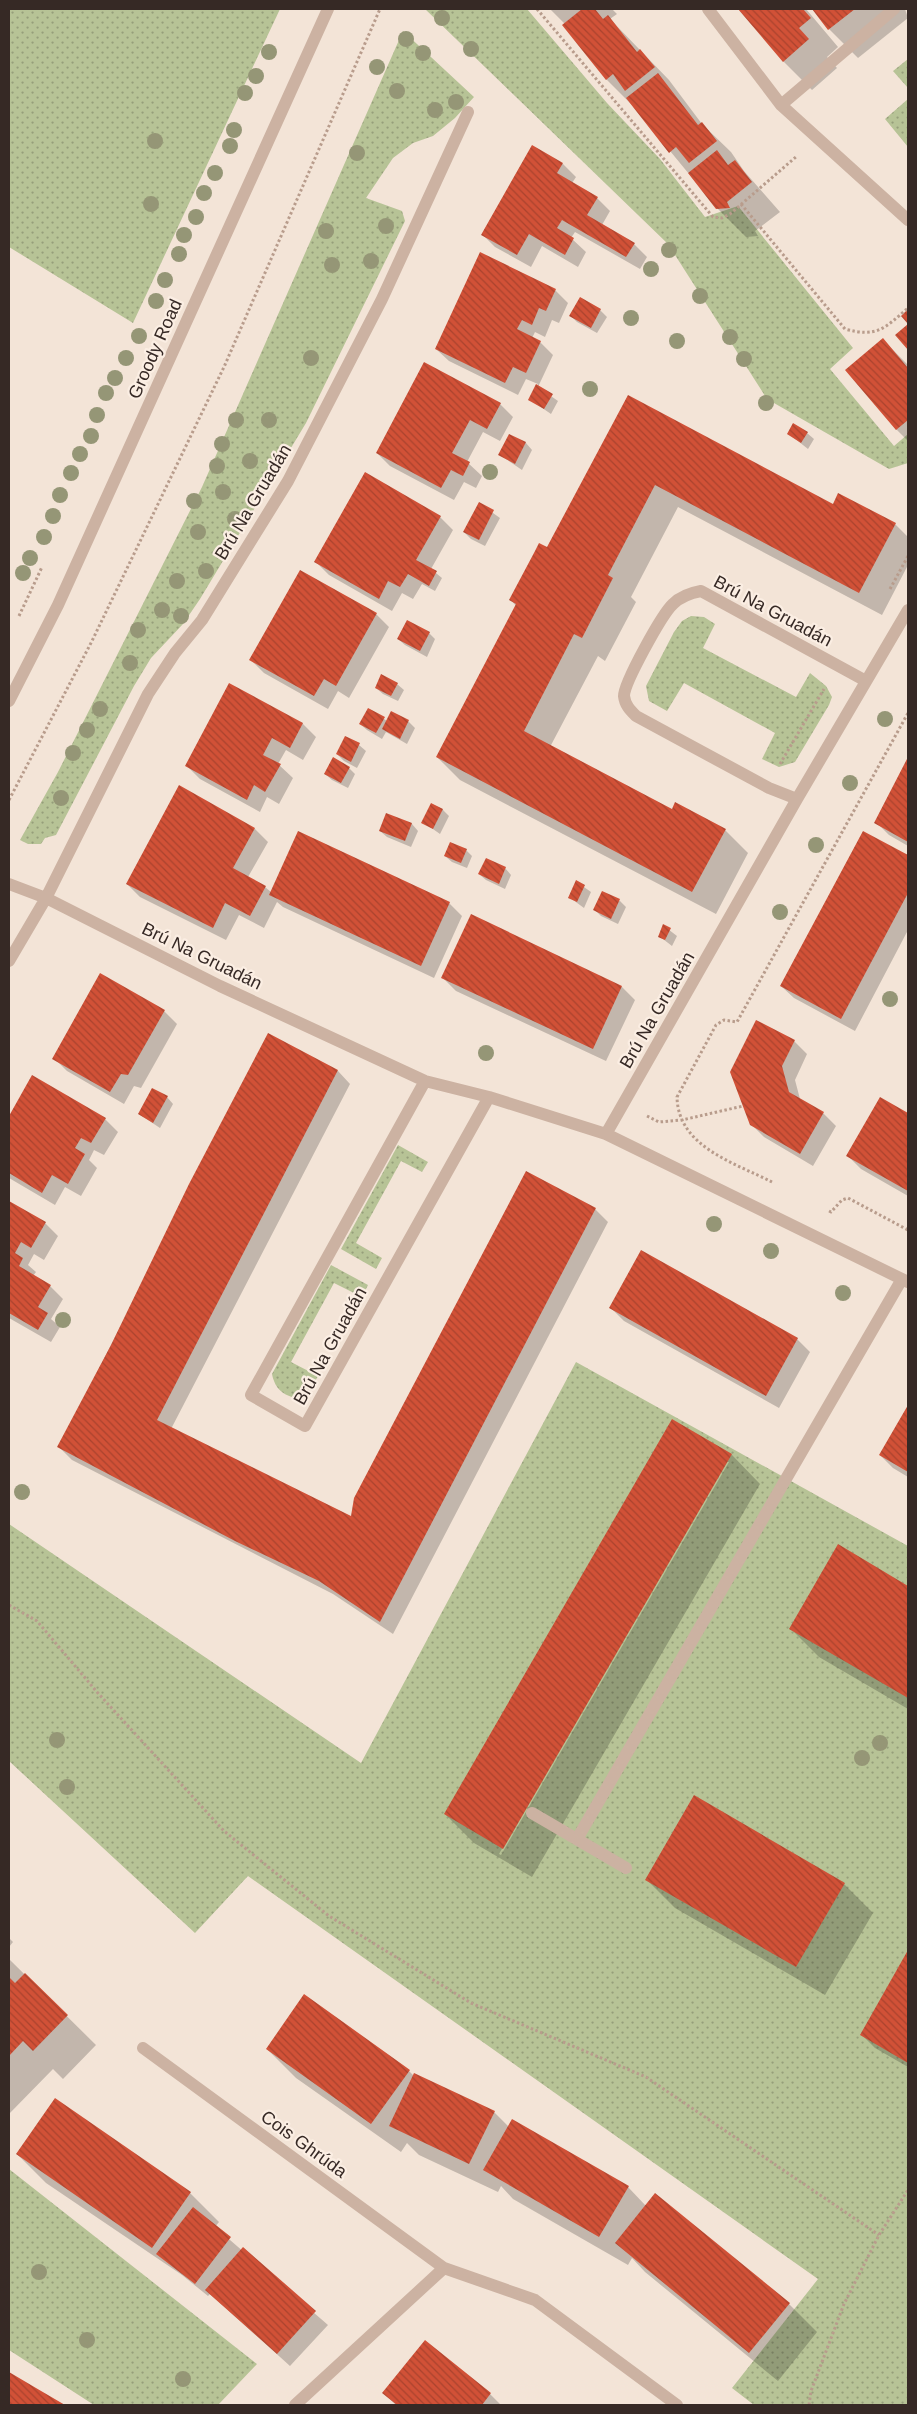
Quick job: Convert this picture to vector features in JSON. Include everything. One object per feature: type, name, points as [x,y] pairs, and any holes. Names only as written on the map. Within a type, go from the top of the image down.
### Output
[{"type":"street","name":"Groody Road","points":[[9,701],[58,605],[328,9]]},
{"type":"street","points":[[708,9],[781,106],[908,220]]},
{"type":"street","points":[[781,106],[894,9]]},
{"type":"street","name":"Brú Na Gruadán","points":[[9,961],[46,898],[148,694],[175,653],[198,626],[215,600],[301,456],[382,299],[468,112]]},
{"type":"street","name":"Brú Na Gruadán","points":[[797,799],[769,788],[636,716],[627,706],[624,696],[627,684],[659,622],[673,603],[685,594],[700,591],[866,681]]},
{"type":"street","name":"Brú Na Gruadán","points":[[606,1134],[797,799],[908,610]]},
{"type":"street","name":"Brú Na Gruadán","points":[[9,884],[46,898],[220,986],[426,1081],[489,1097],[606,1134],[905,1280]]},
{"type":"street","name":"Brú Na Gruadán","points":[[426,1081],[251,1395],[305,1426],[489,1097]]},
{"type":"street","points":[[578,1840],[905,1280]]},
{"type":"street","points":[[532,1813],[626,1868]]},
{"type":"street","name":"Cois Ghrúda","points":[[144,2048],[444,2268],[535,2300],[677,2405]]},
{"type":"street","points":[[295,2405],[444,2268]]},
{"type":"path","points":[[9,800],[92,641],[224,367],[380,9]]},
{"type":"path","points":[[537,9],[713,217],[722,218],[741,204],[817,138]]},
{"type":"path","points":[[741,204],[845,329],[869,333],[882,331],[908,308]]},
{"type":"path","points":[[779,767],[826,686]]},
{"type":"path","points":[[778,1185],[700,1144],[690,1134],[682,1120],[677,1106],[677,1097],[716,1025],[724,1020],[737,1022],[908,713]]},
{"type":"path","points":[[682,1120],[743,1106]]},
{"type":"path","points":[[822,1208],[831,1212],[842,1200],[848,1198],[908,1230]]},
{"type":"path","points":[[9,1605],[37,1621],[97,1692],[224,1831],[329,1916],[471,2003],[646,2077],[879,2235]]},
{"type":"path","points":[[809,2405],[811,2391],[844,2304],[879,2235],[908,2190]]},
{"type":"green space","points":[[9,9],[280,9],[133,323],[9,247]]},
{"type":"green space","points":[[425,9],[527,9],[607,103],[660,159],[705,217],[738,206],[853,348],[830,369],[894,446],[908,434],[908,463],[889,469],[767,399],[668,244]]},
{"type":"green space","points":[[403,31],[474,97],[455,118],[433,136],[413,143],[393,158],[366,198],[402,211],[405,221],[306,423],[200,599],[183,624],[151,658],[134,686],[56,835],[45,838],[41,844],[28,844],[20,840],[58,772],[202,487]]},
{"type":"green space","points":[[908,59],[908,88],[893,71]]},
{"type":"green space","points":[[908,99],[908,147],[885,119]]},
{"type":"green space","points":[[691,616],[704,617],[715,624],[703,648],[796,697],[810,673],[826,686],[832,697],[829,705],[795,762],[779,767],[762,759],[775,733],[684,683],[667,711],[649,701],[646,686],[674,632],[682,621]]},
{"type":"green space","points":[[398,1145],[428,1162],[422,1172],[401,1161],[356,1243],[382,1258],[376,1269],[341,1249]]},
{"type":"green space","points":[[331,1265],[368,1285],[362,1297],[334,1283],[291,1362],[318,1376],[309,1392],[302,1399],[282,1392],[273,1380],[272,1374]]},
{"type":"green space","points":[[576,1362],[908,1546],[908,2405],[754,2405],[732,2388],[818,2279],[248,1876],[195,1933],[9,1761],[9,1524],[361,1763]]},
{"type":"green space","points":[[9,2169],[257,2364],[218,2405],[94,2405],[9,2350]]},
{"type":"building","points":[[582,9],[595,9],[603,19],[608,15],[637,52],[640,49],[655,67],[625,91],[613,74],[606,80],[562,25]]},
{"type":"building","points":[[738,9],[803,9],[811,18],[799,28],[809,39],[783,62]]},
{"type":"building","points":[[812,9],[855,9],[828,30]]},
{"type":"building","points":[[658,73],[698,125],[702,122],[717,141],[689,163],[676,147],[669,153],[626,98]]},
{"type":"building","points":[[532,145],[563,163],[557,173],[598,197],[587,215],[635,243],[626,257],[562,220],[557,228],[574,238],[565,255],[529,234],[517,255],[481,235]]},
{"type":"building","points":[[717,150],[728,165],[735,160],[752,182],[727,202],[730,208],[716,209],[688,173]]},
{"type":"building","points":[[480,252],[556,289],[546,311],[539,308],[532,325],[522,320],[517,329],[541,341],[526,373],[513,367],[505,383],[435,349]]},
{"type":"building","points":[[580,297],[601,309],[591,328],[569,316]]},
{"type":"building","points":[[908,309],[908,324],[901,316]]},
{"type":"building","points":[[908,324],[908,350],[895,335]]},
{"type":"building","points":[[883,338],[908,368],[908,420],[896,430],[845,370]]},
{"type":"building","points":[[424,362],[501,403],[487,429],[470,420],[452,453],[470,462],[463,476],[451,470],[441,488],[376,453]]},
{"type":"building","points":[[536,384],[553,394],[544,409],[528,400]]},
{"type":"building","points":[[628,395],[833,504],[838,493],[896,523],[859,593],[655,485],[608,575],[613,578],[582,638],[574,634],[524,731],[672,809],[675,802],[726,829],[692,892],[436,757],[516,604],[509,600],[539,543],[547,547]]},
{"type":"building","points":[[793,423],[808,432],[801,443],[787,434]]},
{"type":"building","points":[[509,434],[526,442],[515,464],[498,455]]},
{"type":"building","points":[[365,472],[441,516],[416,560],[437,571],[429,586],[408,574],[400,587],[388,581],[379,599],[314,562]]},
{"type":"building","points":[[479,502],[494,510],[479,540],[463,532]]},
{"type":"building","points":[[300,570],[377,613],[336,686],[324,679],[314,696],[249,660]]},
{"type":"building","points":[[407,620],[430,632],[420,651],[397,639]]},
{"type":"building","points":[[381,674],[398,683],[391,696],[375,688]]},
{"type":"building","points":[[229,683],[303,723],[290,748],[272,738],[263,755],[281,764],[265,792],[254,785],[247,800],[185,766]]},
{"type":"building","points":[[368,708],[385,717],[376,733],[359,724]]},
{"type":"building","points":[[391,711],[409,720],[400,739],[382,729]]},
{"type":"building","points":[[345,736],[360,743],[351,762],[336,754]]},
{"type":"building","points":[[333,757],[350,767],[341,783],[324,774]]},
{"type":"building","points":[[908,757],[908,842],[874,823]]},
{"type":"building","points":[[179,785],[255,828],[233,868],[266,886],[250,916],[225,903],[213,928],[126,884]]},
{"type":"building","points":[[431,803],[443,809],[433,829],[421,823]]},
{"type":"building","points":[[386,813],[412,823],[405,841],[379,831]]},
{"type":"building","points":[[298,831],[450,902],[421,966],[269,895]]},
{"type":"building","points":[[863,831],[908,855],[908,893],[841,1019],[780,986]]},
{"type":"building","points":[[450,842],[467,849],[461,863],[444,856]]},
{"type":"building","points":[[486,858],[506,867],[499,884],[478,874]]},
{"type":"building","points":[[576,880],[585,885],[577,902],[568,898]]},
{"type":"building","points":[[602,891],[620,899],[611,919],[593,910]]},
{"type":"building","points":[[471,914],[622,986],[593,1049],[441,978]]},
{"type":"building","points":[[663,924],[671,928],[665,940],[658,937]]},
{"type":"building","points":[[100,973],[165,1010],[128,1075],[121,1074],[110,1092],[52,1059]]},
{"type":"building","points":[[756,1020],[795,1040],[782,1066],[789,1092],[824,1112],[800,1154],[750,1125],[730,1072]]},
{"type":"building","points":[[268,1033],[338,1070],[157,1420],[351,1516],[354,1498],[526,1171],[596,1208],[380,1622],[319,1581],[235,1541],[57,1447],[111,1345],[189,1184]]},
{"type":"building","points":[[32,1075],[106,1118],[91,1143],[81,1138],[75,1148],[85,1154],[68,1184],[52,1175],[42,1193],[9,1173],[9,1116]]},
{"type":"building","points":[[152,1088],[168,1096],[153,1123],[138,1114]]},
{"type":"building","points":[[880,1097],[908,1113],[908,1191],[846,1156]]},
{"type":"building","points":[[9,1201],[46,1222],[31,1248],[21,1242],[15,1253],[23,1258],[19,1266],[51,1285],[38,1307],[48,1313],[38,1330],[9,1313]]},
{"type":"building","points":[[641,1250],[798,1338],[766,1396],[609,1308]]},
{"type":"building","points":[[908,1405],[908,1472],[879,1455]]},
{"type":"building","points":[[672,1419],[732,1454],[503,1849],[444,1814]]},
{"type":"building","points":[[838,1544],[908,1586],[908,1698],[789,1629]]},
{"type":"building","points":[[694,1795],[845,1883],[796,1967],[645,1880]]},
{"type":"building","points":[[908,1950],[908,2063],[860,2035]]},
{"type":"building","points":[[25,1973],[68,2015],[33,2051],[23,2041],[9,2056],[9,1977],[15,1983]]},
{"type":"building","points":[[304,1994],[410,2070],[371,2124],[266,2049]]},
{"type":"building","points":[[414,2073],[495,2111],[469,2164],[389,2126]]},
{"type":"building","points":[[55,2098],[191,2192],[152,2248],[16,2154]]},
{"type":"building","points":[[512,2119],[629,2186],[599,2237],[483,2170]]},
{"type":"building","points":[[655,2193],[790,2303],[749,2353],[615,2243]]},
{"type":"building","points":[[193,2207],[231,2237],[195,2284],[156,2254]]},
{"type":"building","points":[[243,2247],[316,2311],[277,2354],[205,2290]]},
{"type":"building","points":[[425,2340],[491,2393],[482,2405],[397,2405],[382,2393]]},
{"type":"building","points":[[9,2372],[36,2388],[65,2405],[9,2405]]}]
